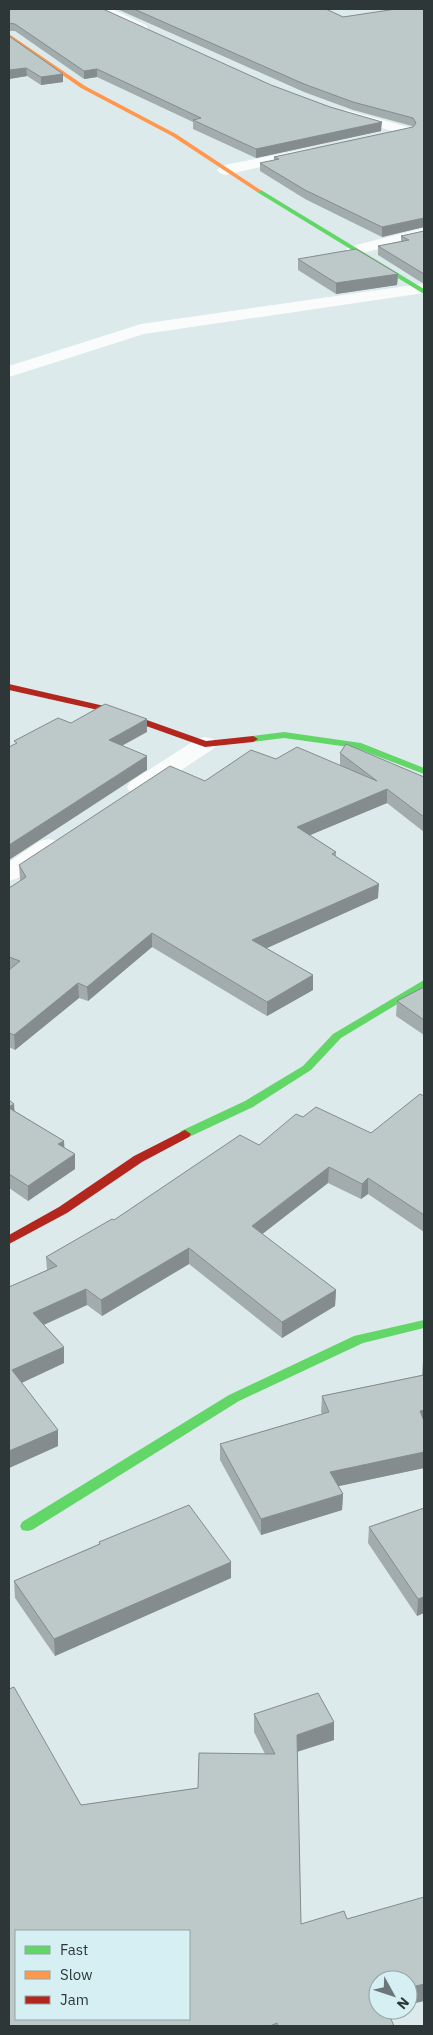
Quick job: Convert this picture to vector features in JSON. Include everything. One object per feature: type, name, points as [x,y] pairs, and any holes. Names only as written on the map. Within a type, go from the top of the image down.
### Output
[{"type":"street","points":[[103,9],[151,33]]},
{"type":"street","points":[[9,36],[83,87],[174,135],[225,170],[422,291]]},
{"type":"street","points":[[337,111],[408,131]]},
{"type":"street","points":[[379,137],[424,127]]},
{"type":"street","points":[[225,170],[321,149]]},
{"type":"street","points":[[354,250],[424,233]]},
{"type":"street","points":[[9,372],[141,329],[422,291]]},
{"type":"street","points":[[9,687],[110,710],[205,744],[284,735],[358,745],[424,770]]},
{"type":"street","points":[[123,798],[205,744]]},
{"type":"street","points":[[9,873],[66,835]]},
{"type":"street","points":[[9,1240],[63,1210],[138,1159],[197,1128],[249,1104],[307,1068],[337,1036],[424,983]]},
{"type":"street","points":[[27,1526],[234,1398],[359,1339],[424,1324]]},
{"type":"building","points":[[9,9],[103,9],[271,85],[330,107],[382,122],[256,149],[193,120],[201,118],[97,69],[84,71],[15,24],[9,23]]},
{"type":"building","points":[[134,9],[326,9],[343,17],[396,9],[424,9],[424,218],[382,227],[305,190],[260,163],[279,159],[274,157],[413,127],[416,123],[413,118],[353,102],[304,84]]},
{"type":"building","points":[[9,36],[63,74],[41,77],[26,68],[9,70]]},
{"type":"building","points":[[424,231],[424,274],[378,246],[409,240],[401,236]]},
{"type":"building","points":[[356,249],[398,274],[336,283],[298,259]]},
{"type":"building","points":[[105,704],[147,719],[109,740],[147,756],[9,845],[9,747],[17,743],[14,741],[58,718],[71,723]]},
{"type":"building","points":[[346,744],[424,777],[424,817],[387,789],[297,827],[336,852],[332,854],[379,884],[252,940],[313,975],[267,1002],[152,933],[87,987],[78,983],[14,1035],[9,1033],[9,970],[20,961],[9,957],[9,888],[26,877],[19,865],[170,766],[205,781],[251,750],[276,759],[297,747],[377,781],[340,753]]},
{"type":"building","points":[[424,987],[424,1020],[397,1001]]},
{"type":"building","points":[[420,1094],[424,1096],[424,1215],[368,1178],[362,1184],[329,1167],[252,1226],[336,1290],[282,1322],[189,1248],[101,1300],[86,1289],[33,1313],[64,1347],[12,1370],[58,1430],[9,1451],[9,1287],[57,1266],[46,1257],[112,1219],[114,1220],[240,1135],[259,1145],[296,1114],[303,1117],[316,1107],[371,1133]]},
{"type":"building","points":[[9,1100],[14,1104],[9,1107]]},
{"type":"building","points":[[9,1108],[64,1141],[58,1144],[75,1154],[28,1186],[9,1174]]},
{"type":"building","points":[[424,1375],[424,1410],[420,1411],[424,1421],[424,1452],[330,1472],[343,1494],[261,1519],[220,1444],[329,1412],[322,1396]]},
{"type":"building","points":[[189,1505],[231,1562],[54,1639],[14,1581],[100,1544],[99,1542]]},
{"type":"building","points":[[424,1508],[424,1597],[418,1599],[369,1527]]},
{"type":"building","points":[[14,1687],[81,1805],[198,1788],[199,1753],[275,1754],[254,1714],[318,1693],[334,1722],[297,1735],[301,1924],[344,1911],[347,1919],[424,1897],[424,1984],[418,1986],[418,1970],[368,1970],[368,2020],[391,2020],[394,2026],[278,2026],[277,2023],[270,2026],[9,2026],[9,1689]]},
{"type":"traffic: fast","points":[[259,191],[424,292]]},
{"type":"traffic: fast","points":[[253,739],[284,735],[358,745],[424,771]]},
{"type":"traffic: fast","points":[[185,1134],[249,1104],[307,1068],[337,1036],[424,983]]},
{"type":"traffic: fast","points":[[27,1526],[234,1398],[359,1339],[424,1324]]},
{"type":"traffic: slow","points":[[9,36],[83,87],[174,135],[259,191]]},
{"type":"traffic: jam","points":[[9,687],[110,710],[205,744],[253,739]]},
{"type":"traffic: jam","points":[[9,1240],[63,1210],[138,1159],[185,1134]]}]
